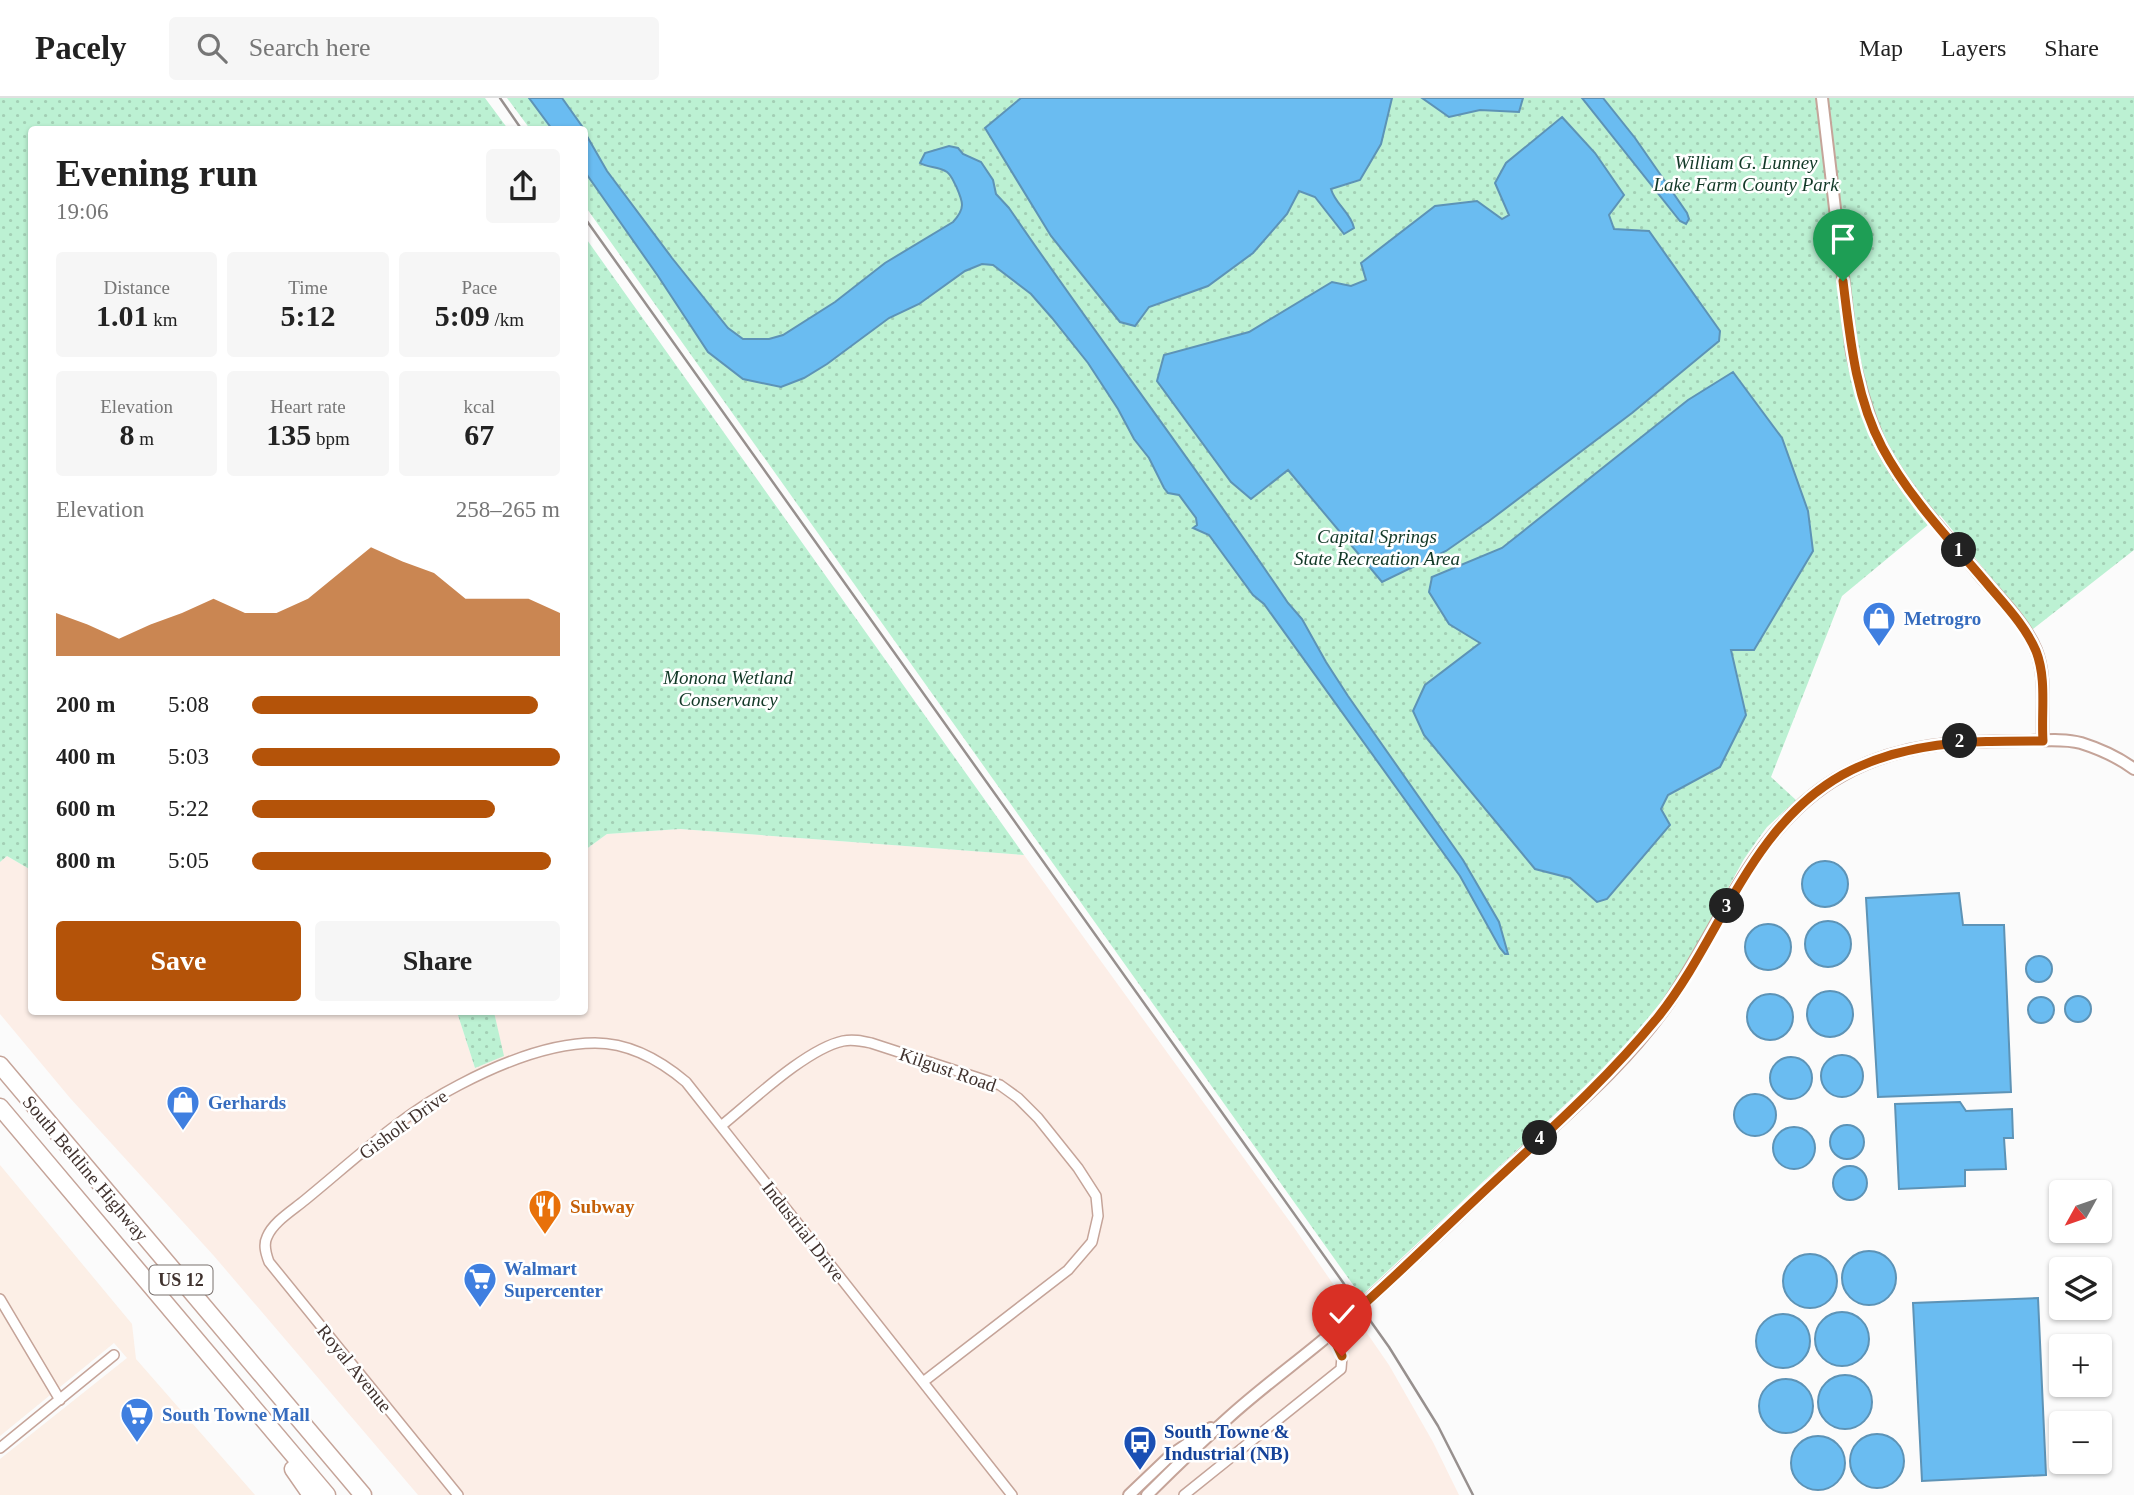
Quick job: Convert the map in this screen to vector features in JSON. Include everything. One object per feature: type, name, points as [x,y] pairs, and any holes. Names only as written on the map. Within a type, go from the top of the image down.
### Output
[{"type":"highway","name":"South Beltline Highway","points":[[0,1065],[363,1495]]},
{"type":"highway","name":"South Beltline Highway","points":[[0,1107],[327,1495]]},
{"type":"highway","points":[[241,1350],[377,1495]]},
{"type":"highway","points":[[220,1367],[312,1495]]},
{"type":"street","points":[[1822,98],[1852,353],[1871,421],[1882,446],[1904,481],[2014,617],[2036,651],[2042,672],[2043,741]]},
{"type":"street","points":[[1147,1495],[1230,1416],[1393,1278],[1604,1078],[1659,1016],[1686,977],[1750,865],[1791,815],[1819,791],[1842,775],[1874,760],[1929,745],[1962,741],[2078,742],[2118,757],[2134,769]]},
{"type":"street","name":"Kilgust Road","points":[[721,1126],[796,1066],[834,1044],[853,1040],[871,1043],[1000,1085],[1038,1118],[1078,1168],[1096,1196],[1098,1216],[1092,1242],[1068,1270],[923,1382]]},
{"type":"street","name":"Industrial Drive","points":[[560,1048],[592,1043],[614,1044],[650,1056],[686,1082],[1012,1492]]},
{"type":"street","name":"Gisholt Drive","points":[[267,1236],[316,1191],[426,1103],[482,1074],[535,1053],[560,1048]]},
{"type":"street","name":"Royal Avenue","points":[[267,1236],[265,1246],[269,1262],[458,1495]]},
{"type":"street","points":[[0,1299],[60,1400]]},
{"type":"street","points":[[1184,1495],[1341,1369],[1342,1356],[1331,1333]]},
{"type":"street","points":[[0,1448],[114,1355]]},
{"type":"street","points":[[1129,1495],[1171,1455],[1230,1416]]},
{"type":"shaded area","points":[[680,829],[1024,855],[1293,1226],[1389,1365],[1433,1442],[1459,1495],[418,1495],[214,1256],[70,1098],[0,1014],[0,862],[7,856],[28,868],[28,1015],[458,1015],[475,1068],[503,1056],[495,1015],[588,1015],[588,848],[607,834]]},
{"type":"shaded area","points":[[0,1165],[132,1324],[136,1359],[255,1495],[0,1495],[0,1459],[127,1358],[114,1343],[0,1436]]},
{"type":"green space","points":[[0,98],[485,98],[506,126],[28,126],[28,868],[7,856],[0,862]]},
{"type":"green space","name":"Capital Springs State Recreation Area","points":[[507,98],[2134,98],[2134,550],[2033,629],[1940,515],[1842,596],[1771,777],[1796,800],[1767,827],[1744,859],[1678,979],[1615,1058],[1361,1296],[588,210],[588,126],[528,126]]},
{"type":"green space","name":"Monona Wetland Conservancy","points":[[588,241],[1024,855],[680,829],[607,834],[588,848]]},
{"type":"green space","points":[[458,1015],[495,1015],[504,1056],[475,1068]]},
{"type":"water","points":[[529,98],[562,98],[582,126],[550,126]]},
{"type":"water","points":[[1021,98],[1392,98],[1381,144],[1360,180],[1331,189],[1354,228],[1344,234],[1315,197],[1299,191],[1287,214],[1253,253],[1208,286],[1149,307],[1135,326],[1120,322],[1051,236],[985,128]]},
{"type":"water","points":[[1422,98],[1523,98],[1519,112],[1480,110],[1449,117]]},
{"type":"water","points":[[1582,98],[1603,98],[1635,138],[1687,213],[1689,219],[1686,224],[1680,221]]},
{"type":"water","points":[[1562,117],[1595,153],[1624,195],[1609,215],[1614,229],[1649,231],[1720,331],[1719,341],[1632,413],[1489,521],[1446,551],[1382,582],[1288,470],[1251,499],[1231,482],[1157,381],[1164,355],[1249,332],[1332,282],[1351,286],[1366,280],[1361,263],[1435,206],[1477,201],[1502,219],[1509,215],[1495,183],[1506,163]]},
{"type":"water","points":[[588,138],[607,171],[672,258],[728,328],[743,339],[769,339],[783,335],[835,302],[885,263],[953,222],[962,209],[962,201],[947,172],[920,163],[925,153],[949,146],[958,148],[963,154],[981,162],[993,180],[996,194],[1009,208],[1288,603],[1302,619],[1348,696],[1463,860],[1499,922],[1508,954],[1500,948],[1460,876],[1264,604],[1253,595],[1209,535],[1193,528],[1197,525],[1196,518],[1179,495],[1168,493],[1164,488],[1149,458],[1134,439],[1088,363],[1031,294],[993,265],[982,264],[965,271],[919,304],[889,318],[827,364],[804,378],[781,387],[743,379],[708,352],[588,176]]},
{"type":"water","points":[[1733,372],[1782,438],[1808,511],[1813,551],[1754,650],[1731,650],[1746,715],[1720,767],[1668,795],[1661,809],[1670,825],[1607,899],[1597,902],[1570,878],[1535,869],[1424,735],[1413,711],[1425,685],[1480,643],[1449,624],[1429,592],[1432,577],[1502,548],[1688,400]]},
{"type":"water","points":[[1825,861],[1841,868],[1848,884],[1841,900],[1825,907],[1809,900],[1802,884],[1809,868]]},
{"type":"water","points":[[1959,893],[1963,925],[2004,925],[2011,1092],[1878,1097],[1866,898]]},
{"type":"water","points":[[1828,921],[1844,928],[1851,944],[1844,960],[1828,967],[1812,960],[1805,944],[1812,928]]},
{"type":"water","points":[[1768,924],[1784,931],[1791,947],[1784,963],[1768,970],[1752,963],[1745,947],[1752,931]]},
{"type":"water","points":[[2039,956],[2048,960],[2052,969],[2048,978],[2039,982],[2030,978],[2026,969],[2030,960]]},
{"type":"water","points":[[1830,991],[1846,998],[1853,1014],[1846,1030],[1830,1037],[1814,1030],[1807,1014],[1814,998]]},
{"type":"water","points":[[1770,994],[1786,1001],[1793,1017],[1786,1033],[1770,1040],[1754,1033],[1747,1017],[1754,1001]]},
{"type":"water","points":[[2078,996],[2087,1000],[2091,1009],[2087,1018],[2078,1022],[2069,1018],[2065,1009],[2069,1000]]},
{"type":"water","points":[[2041,997],[2050,1001],[2054,1010],[2050,1019],[2041,1023],[2032,1019],[2028,1010],[2032,1001]]},
{"type":"water","points":[[1842,1055],[1857,1061],[1863,1076],[1857,1091],[1842,1097],[1827,1091],[1821,1076],[1827,1061]]},
{"type":"water","points":[[1791,1057],[1806,1063],[1812,1078],[1806,1093],[1791,1099],[1776,1093],[1770,1078],[1776,1063]]},
{"type":"water","points":[[1755,1094],[1770,1100],[1776,1115],[1770,1130],[1755,1136],[1740,1130],[1734,1115],[1740,1100]]},
{"type":"water","points":[[1960,1102],[1966,1111],[2012,1109],[2013,1138],[2004,1138],[2006,1169],[1965,1170],[1965,1186],[1899,1189],[1895,1104]]},
{"type":"water","points":[[1847,1125],[1859,1130],[1864,1142],[1859,1154],[1847,1159],[1835,1154],[1830,1142],[1835,1130]]},
{"type":"water","points":[[1794,1127],[1809,1133],[1815,1148],[1809,1163],[1794,1169],[1779,1163],[1773,1148],[1779,1133]]},
{"type":"water","points":[[1850,1166],[1862,1171],[1867,1183],[1862,1195],[1850,1200],[1838,1195],[1833,1183],[1838,1171]]},
{"type":"water","points":[[1869,1251],[1888,1259],[1896,1278],[1888,1297],[1869,1305],[1850,1297],[1842,1278],[1850,1259]]},
{"type":"water","points":[[1810,1254],[1829,1262],[1837,1281],[1829,1300],[1810,1308],[1791,1300],[1783,1281],[1791,1262]]},
{"type":"water","points":[[2038,1298],[2046,1475],[1922,1481],[1913,1303]]},
{"type":"water","points":[[1842,1312],[1861,1320],[1869,1339],[1861,1358],[1842,1366],[1823,1358],[1815,1339],[1823,1320]]},
{"type":"water","points":[[1783,1314],[1802,1322],[1810,1341],[1802,1360],[1783,1368],[1764,1360],[1756,1341],[1764,1322]]},
{"type":"water","points":[[1845,1375],[1864,1383],[1872,1402],[1864,1421],[1845,1429],[1826,1421],[1818,1402],[1826,1383]]},
{"type":"water","points":[[1786,1379],[1805,1387],[1813,1406],[1805,1425],[1786,1433],[1767,1425],[1759,1406],[1767,1387]]},
{"type":"water","points":[[1877,1434],[1896,1442],[1904,1461],[1896,1480],[1877,1488],[1858,1480],[1850,1461],[1858,1442]]},
{"type":"water","points":[[1818,1436],[1837,1444],[1845,1463],[1837,1482],[1818,1490],[1799,1482],[1791,1463],[1799,1444]]},
{"type":"railway","points":[[500,98],[519,126]]},
{"type":"railway","points":[[588,223],[1389,1347],[1438,1426],[1473,1495]]},
{"type":"place","name":"Metrogro","points":[[1879,648]]},
{"type":"place","name":"Gerhards","points":[[183,1132]]},
{"type":"place","name":"Subway","points":[[545,1236]]},
{"type":"place","name":"Walmart Supercenter","points":[[480,1309]]},
{"type":"place","name":"South Towne Mall","points":[[137,1444]]},
{"type":"place","name":"South Towne & Industrial (NB)","points":[[1140,1472]]},
{"type":"route","points":[[1342,1356],[1331,1333],[1393,1278],[1604,1078],[1659,1016],[1686,977],[1750,865],[1791,815],[1842,775],[1874,760],[1929,745],[1962,741],[2043,741],[2042,672],[2036,651],[2024,629],[1904,481],[1882,446],[1871,421],[1852,353],[1843,281]]},
{"type":"park label","name":"William G. Lunney Lake Farm County Park","points":[[1746,173]]}]
